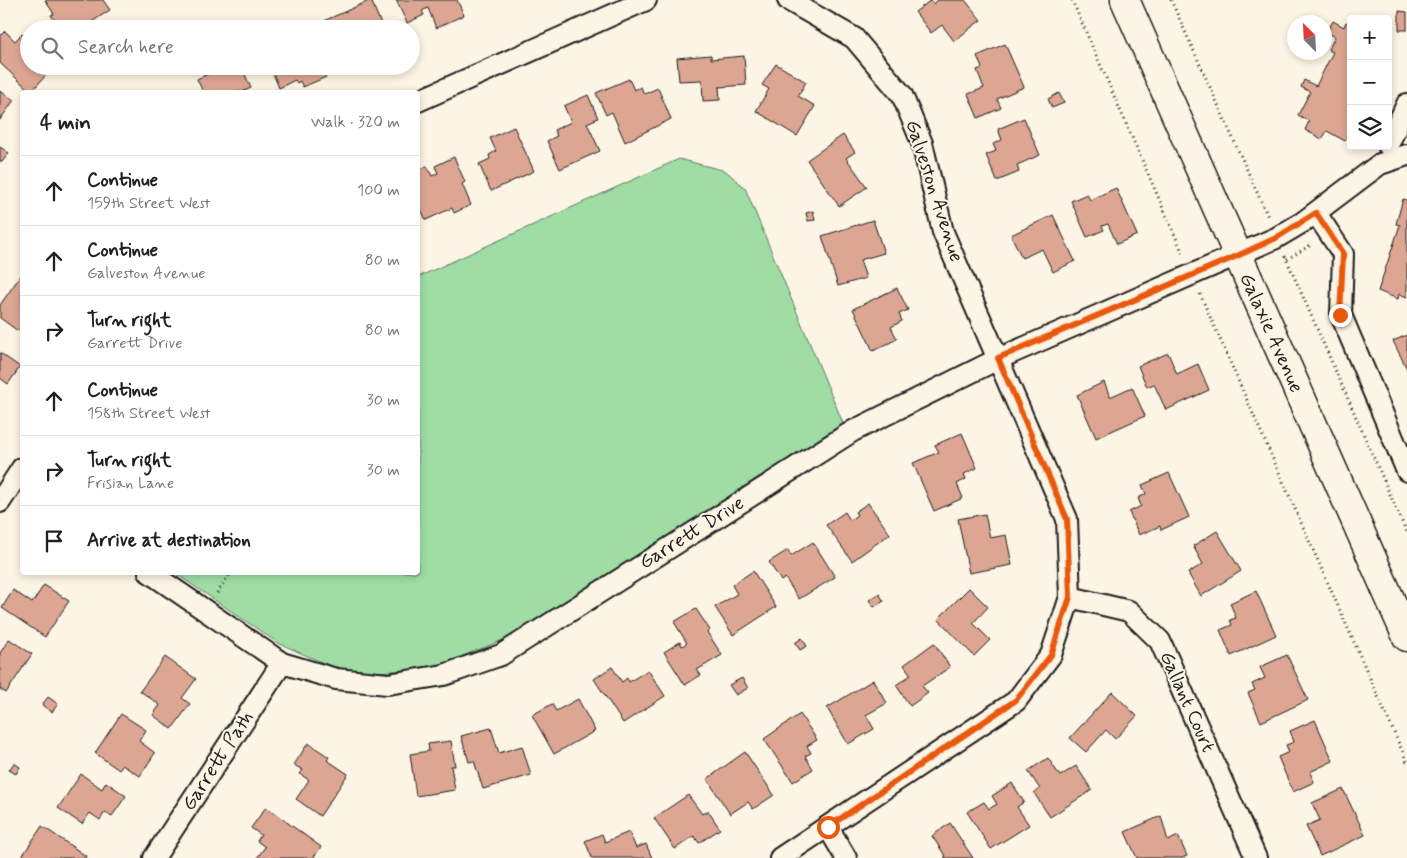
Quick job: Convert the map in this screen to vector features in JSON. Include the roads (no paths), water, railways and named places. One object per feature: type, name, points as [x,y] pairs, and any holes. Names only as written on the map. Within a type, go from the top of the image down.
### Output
[{"type":"street","points":[[420,100],[646,0]]},
{"type":"street","name":"Galveston Avenue","points":[[788,0],[854,38],[902,95],[922,144],[943,232],[1067,519],[1070,597]]},
{"type":"street","name":"Galaxie Avenue","points":[[1125,0],[1407,637]]},
{"type":"street","points":[[1407,104],[1385,152],[1407,155]]},
{"type":"street","name":"Garrett Drive","points":[[153,575],[282,663],[336,679],[388,684],[444,675],[501,655],[853,431],[998,358],[1276,238],[1316,213],[1385,152]]},
{"type":"street","points":[[1316,213],[1343,254],[1340,315],[1407,471]]},
{"type":"street","points":[[0,502],[15,477]]},
{"type":"street","points":[[780,858],[1016,700],[1051,655],[1070,597]]},
{"type":"street","name":"Gallant Court","points":[[1070,597],[1130,611],[1160,642],[1256,858]]},
{"type":"street","name":"Garrett Path","points":[[154,858],[282,663]]},
{"type":"street","points":[[828,827],[846,858]]}]
